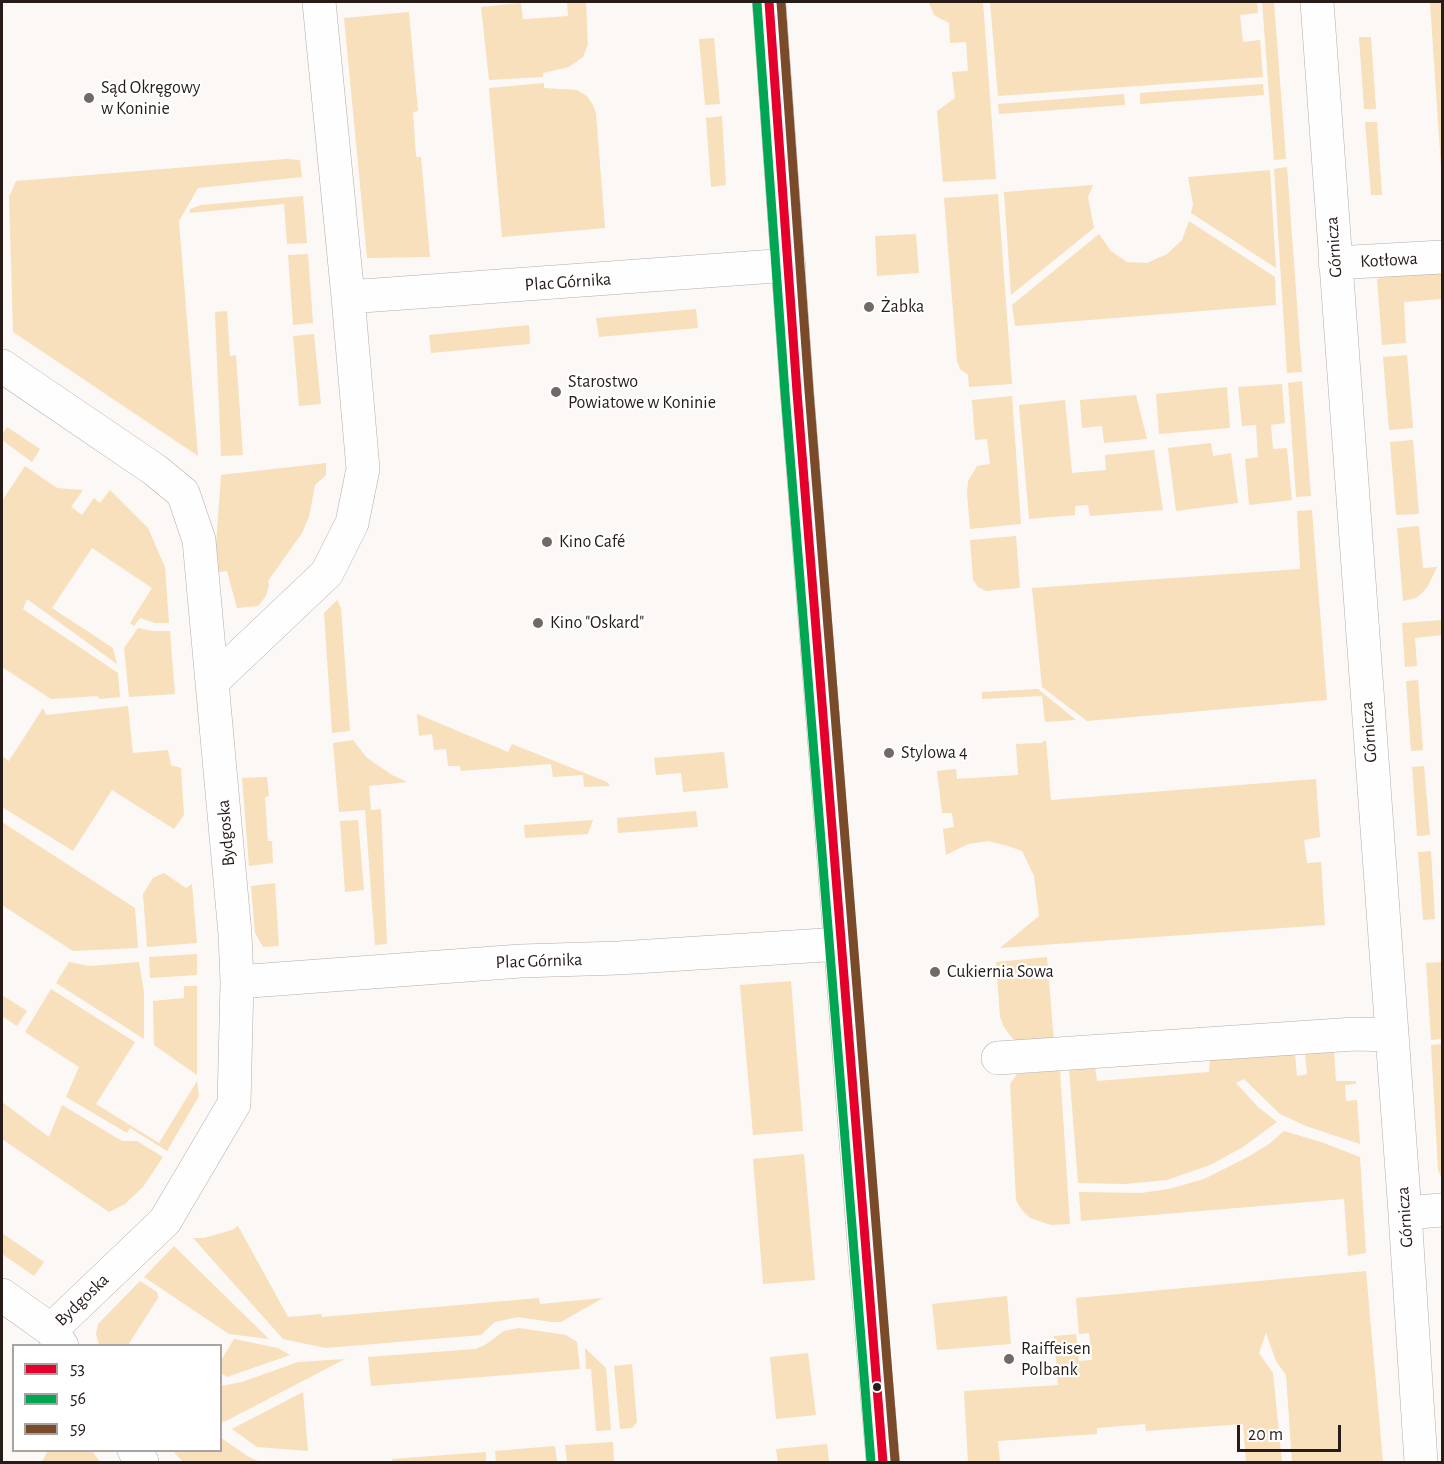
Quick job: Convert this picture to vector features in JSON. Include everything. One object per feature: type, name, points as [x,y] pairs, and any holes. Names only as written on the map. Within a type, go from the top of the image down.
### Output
[{"type":"street","points":[[212,682],[327,573],[352,523],[363,469],[319,2]]},
{"type":"street","points":[[769,2],[840,944],[883,1462]]},
{"type":"street","name":"Górnicza","points":[[1317,2],[1421,1462]]},
{"type":"street","name":"Kotłowa","points":[[1335,263],[1443,257]]},
{"type":"street","name":"Plac Górnika","points":[[348,297],[789,265]]},
{"type":"street","name":"Bydgoska","points":[[2,366],[155,470],[183,493],[199,540],[235,934],[237,982],[234,1104],[165,1221],[56,1338]]},
{"type":"street","name":"Plac Górnika","points":[[237,982],[521,961],[619,958],[840,944]]},
{"type":"street","points":[[998,1058],[1355,1034],[1392,1035]]},
{"type":"street","points":[[1405,1213],[1443,1210]]},
{"type":"street","points":[[2,1295],[56,1338]]},
{"type":"shaded area","points":[[567,2],[586,2],[588,44],[583,57],[569,67],[543,73],[543,77],[489,80],[481,7],[521,3],[523,19],[526,19],[568,16]]},
{"type":"shaded area","points":[[983,2],[996,179],[943,182],[937,111],[955,98],[952,72],[968,71],[966,42],[950,43],[949,23],[934,15],[929,3]]},
{"type":"shaded area","points":[[990,2],[1257,2],[1258,13],[1240,15],[1243,42],[1260,40],[1263,77],[998,96]]},
{"type":"shaded area","points":[[1262,2],[1274,2],[1286,159],[1274,160]]},
{"type":"shaded area","points":[[1430,2],[1442,2],[1442,182]]},
{"type":"shaded area","points":[[409,12],[418,111],[413,112],[416,157],[421,157],[430,257],[367,258],[344,18]]},
{"type":"shaded area","points":[[1359,37],[1371,37],[1376,109],[1364,109]]},
{"type":"shaded area","points":[[714,38],[720,104],[705,105],[699,39]]},
{"type":"shaded area","points":[[544,83],[544,88],[577,90],[587,96],[593,105],[596,113],[605,228],[502,237],[489,88]]},
{"type":"shaded area","points":[[1263,84],[1264,95],[1140,104],[1140,93]]},
{"type":"shaded area","points":[[1124,94],[1125,105],[999,114],[998,104]]},
{"type":"shaded area","points":[[722,116],[726,185],[711,187],[706,118]]},
{"type":"shaded area","points":[[1365,122],[1377,122],[1382,195],[1371,195]]},
{"type":"shaded area","points":[[286,159],[300,160],[302,177],[198,188],[179,221],[198,456],[13,332],[9,197],[16,181]]},
{"type":"shaded area","points":[[1287,167],[1302,372],[1287,373],[1274,169]]},
{"type":"shaded area","points":[[1270,170],[1276,268],[1191,213],[1193,204],[1188,177]]},
{"type":"shaded area","points":[[1093,185],[1088,197],[1094,228],[1011,295],[1004,192]]},
{"type":"shaded area","points":[[998,194],[1012,384],[969,387],[968,375],[960,369],[957,361],[944,198]]},
{"type":"shaded area","points":[[303,196],[307,243],[287,244],[284,204],[190,213],[190,209],[201,205]]},
{"type":"shaded area","points":[[1189,221],[1275,277],[1276,305],[1015,326],[1012,305],[1099,234],[1111,251],[1127,262],[1147,263],[1167,254],[1182,240]]},
{"type":"shaded area","points":[[916,234],[919,273],[877,276],[875,236]]},
{"type":"shaded area","points":[[308,254],[313,323],[293,325],[288,255]]},
{"type":"shaded area","points":[[1442,265],[1442,299],[1404,302],[1406,343],[1382,345],[1377,279]]},
{"type":"shaded area","points":[[696,309],[698,328],[599,337],[596,318]]},
{"type":"shaded area","points":[[227,311],[230,356],[236,355],[243,455],[221,456],[215,312]]},
{"type":"shaded area","points":[[529,325],[530,344],[431,353],[429,335]]},
{"type":"shaded area","points":[[314,334],[321,404],[299,406],[293,336]]},
{"type":"shaded area","points":[[1407,355],[1413,428],[1389,430],[1383,357]]},
{"type":"shaded area","points":[[1302,381],[1311,496],[1296,497],[1288,383]]},
{"type":"shaded area","points":[[1282,384],[1285,423],[1271,425],[1273,449],[1287,448],[1292,500],[1249,505],[1245,459],[1258,457],[1256,425],[1242,426],[1238,387]]},
{"type":"shaded area","points":[[1227,387],[1230,428],[1159,434],[1156,394]]},
{"type":"shaded area","points":[[1136,395],[1147,439],[1104,443],[1102,426],[1082,428],[1080,400]]},
{"type":"shaded area","points":[[1012,396],[1021,524],[970,529],[968,481],[977,466],[990,464],[987,439],[975,440],[972,400]]},
{"type":"shaded area","points":[[1065,400],[1072,473],[1106,470],[1105,455],[1154,450],[1163,510],[1090,516],[1088,505],[1075,506],[1075,515],[1029,519],[1019,405]]},
{"type":"shaded area","points":[[7,427],[40,449],[32,462],[2,440]]},
{"type":"shaded area","points":[[1413,440],[1419,514],[1396,515],[1390,442]]},
{"type":"shaded area","points":[[1211,443],[1213,456],[1231,453],[1238,503],[1176,511],[1168,448]]},
{"type":"shaded area","points":[[326,463],[326,475],[315,485],[309,517],[302,533],[268,581],[266,596],[258,606],[237,608],[227,571],[214,573],[221,475]]},
{"type":"shaded area","points":[[25,466],[57,488],[83,490],[71,507],[82,515],[94,498],[100,503],[110,490],[148,528],[165,567],[169,623],[155,623],[140,618],[134,626],[130,623],[152,588],[92,548],[52,608],[113,648],[117,664],[27,599],[23,609],[118,673],[120,697],[51,699],[2,667],[2,501]]},
{"type":"shaded area","points":[[1312,510],[1327,700],[1087,721],[1042,687],[1032,588],[1300,569],[1297,511]]},
{"type":"shaded area","points":[[1419,526],[1423,568],[1437,567],[1422,593],[1416,598],[1403,601],[1397,528]]},
{"type":"shaded area","points":[[1016,536],[1020,588],[986,591],[978,587],[973,580],[970,540]]},
{"type":"shaded area","points":[[337,600],[341,608],[350,731],[332,733],[324,613]]},
{"type":"shaded area","points":[[1442,620],[1442,635],[1415,638],[1417,666],[1405,667],[1402,623]]},
{"type":"shaded area","points":[[138,628],[170,631],[175,694],[129,697],[124,648]]},
{"type":"shaded area","points":[[1418,680],[1423,750],[1411,751],[1406,681]]},
{"type":"shaded area","points":[[1038,689],[1076,720],[1045,722],[1042,696],[982,699],[982,692]]},
{"type":"shaded area","points":[[128,706],[133,753],[168,750],[171,765],[181,768],[184,815],[174,829],[112,790],[73,851],[2,807],[2,756],[9,761],[43,708],[46,715]]},
{"type":"shaded area","points":[[417,714],[508,752],[512,744],[607,782],[610,786],[584,787],[583,775],[553,777],[551,764],[461,771],[460,766],[448,766],[446,749],[434,750],[432,734],[419,736]]},
{"type":"shaded area","points":[[353,740],[367,758],[407,782],[369,786],[371,810],[381,809],[387,944],[375,945],[365,810],[339,812],[333,743]]},
{"type":"shaded area","points":[[1046,740],[1051,800],[1316,779],[1320,837],[1304,840],[1307,863],[1321,862],[1325,925],[1000,948],[1039,916],[1034,876],[1022,851],[988,841],[968,844],[946,855],[943,829],[954,827],[952,813],[942,813],[937,771],[956,769],[957,779],[1018,775],[1016,744],[1041,743]]},
{"type":"shaded area","points":[[724,752],[728,788],[683,792],[681,773],[656,775],[654,758]]},
{"type":"shaded area","points":[[1424,766],[1430,835],[1417,836],[1412,767]]},
{"type":"shaded area","points":[[267,777],[269,796],[265,797],[268,841],[272,841],[273,863],[249,866],[242,778]]},
{"type":"shaded area","points":[[696,811],[698,827],[618,833],[617,818]]},
{"type":"shaded area","points":[[358,820],[364,890],[345,892],[340,821]]},
{"type":"shaded area","points":[[593,820],[588,834],[525,838],[524,825]]},
{"type":"shaded area","points":[[2,822],[135,908],[138,948],[73,951],[2,905]]},
{"type":"shaded area","points":[[1431,851],[1435,919],[1423,920],[1418,852]]},
{"type":"shaded area","points":[[164,873],[186,888],[192,884],[197,943],[147,947],[143,894],[153,878]]},
{"type":"shaded area","points":[[275,883],[279,946],[263,947],[255,933],[251,886]]},
{"type":"shaded area","points":[[197,954],[197,975],[150,978],[149,957]]},
{"type":"shaded area","points":[[1047,957],[1054,1041],[1021,1044],[1012,1038],[1000,1017],[996,962]]},
{"type":"shaded area","points":[[69,962],[90,966],[139,962],[144,992],[144,1039],[56,983]]},
{"type":"shaded area","points":[[1442,962],[1442,1039],[1431,1040],[1426,963]]},
{"type":"shaded area","points":[[791,981],[803,1131],[753,1135],[740,985]]},
{"type":"shaded area","points":[[184,986],[197,986],[197,1075],[154,1045],[153,1001],[184,998]]},
{"type":"shaded area","points":[[51,989],[135,1042],[96,1104],[159,1143],[197,1081],[199,1096],[167,1151],[130,1128],[127,1133],[66,1097],[79,1067],[25,1032]]},
{"type":"shaded area","points":[[2,995],[27,1011],[17,1026],[2,1016]]},
{"type":"shaded area","points":[[1442,1044],[1442,1179],[1438,1170],[1431,1045]]},
{"type":"shaded area","points":[[1334,1051],[1336,1081],[1356,1081],[1356,1084],[1345,1085],[1346,1101],[1357,1100],[1360,1144],[1306,1126],[1280,1114],[1244,1079],[1236,1083],[1258,1107],[1277,1122],[1243,1147],[1210,1165],[1167,1180],[1124,1184],[1078,1183],[1069,1069],[1095,1067],[1097,1081],[1209,1072],[1210,1060],[1295,1054],[1297,1076],[1307,1074],[1305,1053]]},
{"type":"shaded area","points":[[1060,1070],[1070,1224],[1051,1225],[1030,1218],[1016,1200],[1010,1084],[1017,1074]]},
{"type":"shaded area","points":[[2,1102],[49,1137],[62,1105],[122,1141],[137,1141],[163,1157],[143,1187],[125,1204],[109,1212],[2,1139]]},
{"type":"shaded area","points":[[1284,1131],[1360,1157],[1366,1253],[1348,1256],[1344,1199],[1081,1221],[1079,1192],[1141,1193],[1169,1189],[1204,1179],[1246,1158],[1269,1144]]},
{"type":"shaded area","points":[[804,1154],[815,1280],[763,1284],[753,1159]]},
{"type":"shaded area","points":[[238,1226],[288,1317],[321,1314],[322,1317],[539,1298],[540,1304],[603,1298],[561,1322],[518,1317],[495,1322],[481,1335],[326,1348],[283,1339],[193,1238],[204,1238]]},
{"type":"shaded area","points":[[2,1233],[44,1262],[34,1276],[2,1254]]},
{"type":"shaded area","points":[[174,1246],[269,1339],[229,1334],[144,1277]]},
{"type":"shaded area","points":[[1366,1271],[1383,1462],[1292,1462],[1286,1375],[1276,1361],[1266,1333],[1259,1353],[1273,1373],[1282,1462],[1246,1462],[1243,1424],[1146,1431],[1145,1424],[1097,1428],[1097,1434],[998,1441],[1000,1462],[968,1462],[964,1391],[1058,1385],[1054,1336],[1076,1334],[1079,1361],[1092,1360],[1089,1333],[1079,1334],[1076,1298]]},
{"type":"shaded area","points":[[140,1281],[157,1292],[158,1298],[129,1344],[99,1344],[96,1334],[98,1324]]},
{"type":"shaded area","points":[[1007,1296],[1011,1344],[937,1350],[932,1304]]},
{"type":"shaded area","points":[[519,1328],[566,1335],[577,1342],[580,1369],[371,1386],[368,1357],[475,1349],[485,1345],[504,1331]]},
{"type":"shaded area","points":[[234,1339],[278,1348],[290,1355],[227,1377],[222,1374],[222,1358]]},
{"type":"shaded area","points":[[585,1348],[606,1368],[611,1430],[596,1431],[591,1369],[586,1369]]},
{"type":"shaded area","points":[[808,1353],[816,1415],[776,1419],[770,1357]]},
{"type":"shaded area","points":[[345,1359],[224,1422],[222,1421],[222,1386],[242,1382],[298,1362]]},
{"type":"shaded area","points":[[632,1364],[637,1422],[632,1428],[620,1429],[614,1366]]},
{"type":"shaded area","points":[[303,1392],[308,1451],[257,1447],[232,1429]]},
{"type":"shaded area","points":[[222,1439],[258,1461],[308,1462],[183,1462],[174,1452],[222,1452]]},
{"type":"shaded area","points":[[613,1442],[614,1462],[567,1462],[565,1445]]},
{"type":"shaded area","points":[[827,1444],[829,1462],[778,1462],[776,1449]]},
{"type":"shaded area","points":[[555,1446],[557,1462],[496,1462],[495,1451]]},
{"type":"shaded area","points":[[47,1452],[93,1452],[100,1462],[42,1462]]},
{"type":"shaded area","points":[[486,1452],[486,1462],[393,1462],[392,1459]]},
{"type":"transit line","name":"53","points":[[769,2],[797,392],[883,1462]]},
{"type":"transit line","name":"59","points":[[781,2],[809,391],[895,1461]]},
{"type":"transit line","name":"56","points":[[757,3],[785,393],[871,1462]]},
{"type":"place","name":"Sąd Okręgowy w Koninie","points":[[89,98]]},
{"type":"place","name":"Żabka","points":[[869,307]]},
{"type":"place","name":"Starostwo Powiatowe w Koninie","points":[[556,392]]},
{"type":"place","name":"Kino Café","points":[[547,542]]},
{"type":"place","name":"Kino \"Oskard\"","points":[[538,623]]},
{"type":"place","name":"Stylowa 4","points":[[889,753]]},
{"type":"place","name":"Cukiernia Sowa","points":[[935,972]]},
{"type":"place","name":"Raiffeisen Polbank","points":[[1009,1359]]}]
